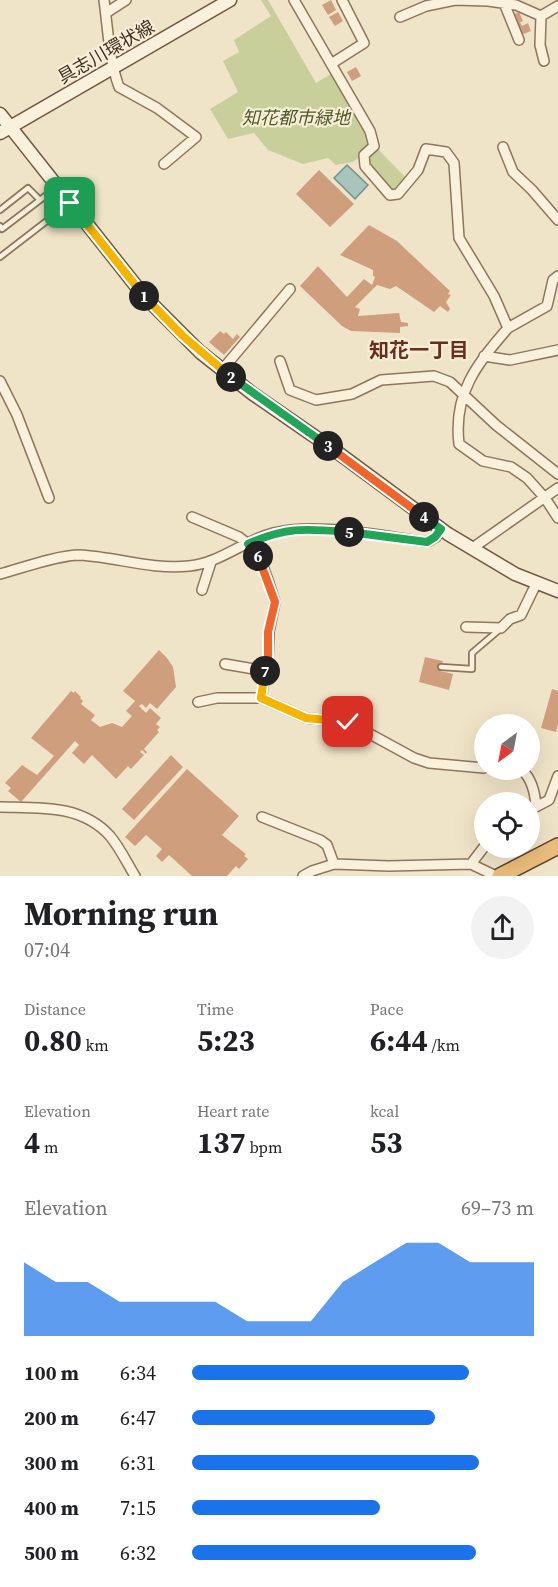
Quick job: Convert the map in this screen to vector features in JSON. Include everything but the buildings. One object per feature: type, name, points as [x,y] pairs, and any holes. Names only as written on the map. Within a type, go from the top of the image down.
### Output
[{"type":"highway","points":[[500,876],[558,846]]},
{"type":"main road","name":"具志川環状線","points":[[5,130],[230,0]]},
{"type":"main road","points":[[0,114],[5,130],[57,187],[144,296],[183,336],[222,370],[471,549],[515,574],[558,591]]},
{"type":"street","points":[[104,0],[113,69],[119,87],[157,108],[196,137],[164,164]]},
{"type":"street","points":[[106,13],[126,0]]},
{"type":"street","points":[[294,0],[370,131],[374,146],[364,155],[365,166],[390,195],[398,194],[418,170],[426,148],[446,152],[454,163],[459,238],[494,296],[508,328]]},
{"type":"street","points":[[331,64],[364,44],[342,0]]},
{"type":"street","points":[[400,17],[426,6],[455,0],[516,5],[541,16]]},
{"type":"street","points":[[504,3],[519,40]]},
{"type":"street","points":[[541,16],[558,6]]},
{"type":"street","points":[[541,16],[540,45],[544,61]]},
{"type":"street","points":[[503,147],[513,172],[558,220]]},
{"type":"street","points":[[558,276],[553,280],[546,306],[508,328],[469,378],[462,395],[457,431],[459,444],[483,461],[511,467],[527,478],[545,498],[558,518]]},
{"type":"street","points":[[222,370],[290,289]]},
{"type":"street","points":[[484,356],[510,360],[558,350]]},
{"type":"street","points":[[280,361],[290,390],[316,400],[352,394],[381,380],[434,376],[450,382],[496,425],[558,474]]},
{"type":"street","points":[[0,381],[17,415],[49,498]]},
{"type":"street","points":[[471,549],[558,488]]},
{"type":"street","points":[[192,517],[239,537],[260,558],[275,602],[268,632],[268,659],[261,698]]},
{"type":"street","points":[[0,574],[79,555],[186,567],[211,562],[270,534],[291,529],[366,533],[427,542],[441,529]]},
{"type":"street","points":[[202,590],[211,562]]},
{"type":"street","points":[[466,627],[501,628],[510,619],[521,615],[536,584]]},
{"type":"street","points":[[225,664],[265,670]]},
{"type":"street","points":[[198,702],[217,698],[261,698],[306,718],[348,722],[422,761],[474,767]]},
{"type":"street","points":[[540,804],[549,800],[558,776]]},
{"type":"street","points":[[0,807],[62,809],[82,816],[110,836],[135,876]]},
{"type":"street","points":[[262,817],[320,840],[327,845],[334,864]]},
{"type":"street","points":[[471,864],[476,858]]},
{"type":"street","points":[[303,876],[334,864],[389,866],[471,864],[496,876]]},
{"type":"lane","points":[[0,226],[2,229],[57,187]]},
{"type":"lane","points":[[0,210],[28,188],[40,200]]},
{"type":"lane","points":[[0,257],[70,203]]},
{"type":"lane","points":[[441,667],[472,669],[472,653],[501,628]]},
{"type":"green space","name":"知花都市緑地","points":[[261,0],[268,0],[316,83],[334,72],[373,144],[409,181],[390,195],[365,166],[364,154],[353,162],[336,165],[328,158],[303,164],[268,150],[254,133],[228,139],[210,109],[238,92],[223,61],[239,52],[234,40],[271,16]]},
{"type":"water","points":[[347,165],[368,185],[355,199],[334,178]]},
{"type":"district","name":"知花一丁目","points":[[419,350]]},
{"type":"route","points":[[70,203],[144,296],[200,352],[253,394],[337,452],[441,529],[427,542],[366,533],[291,529],[270,534],[248,544],[260,558],[275,602],[268,632],[268,659],[261,698],[279,708],[306,718],[348,722]]}]
